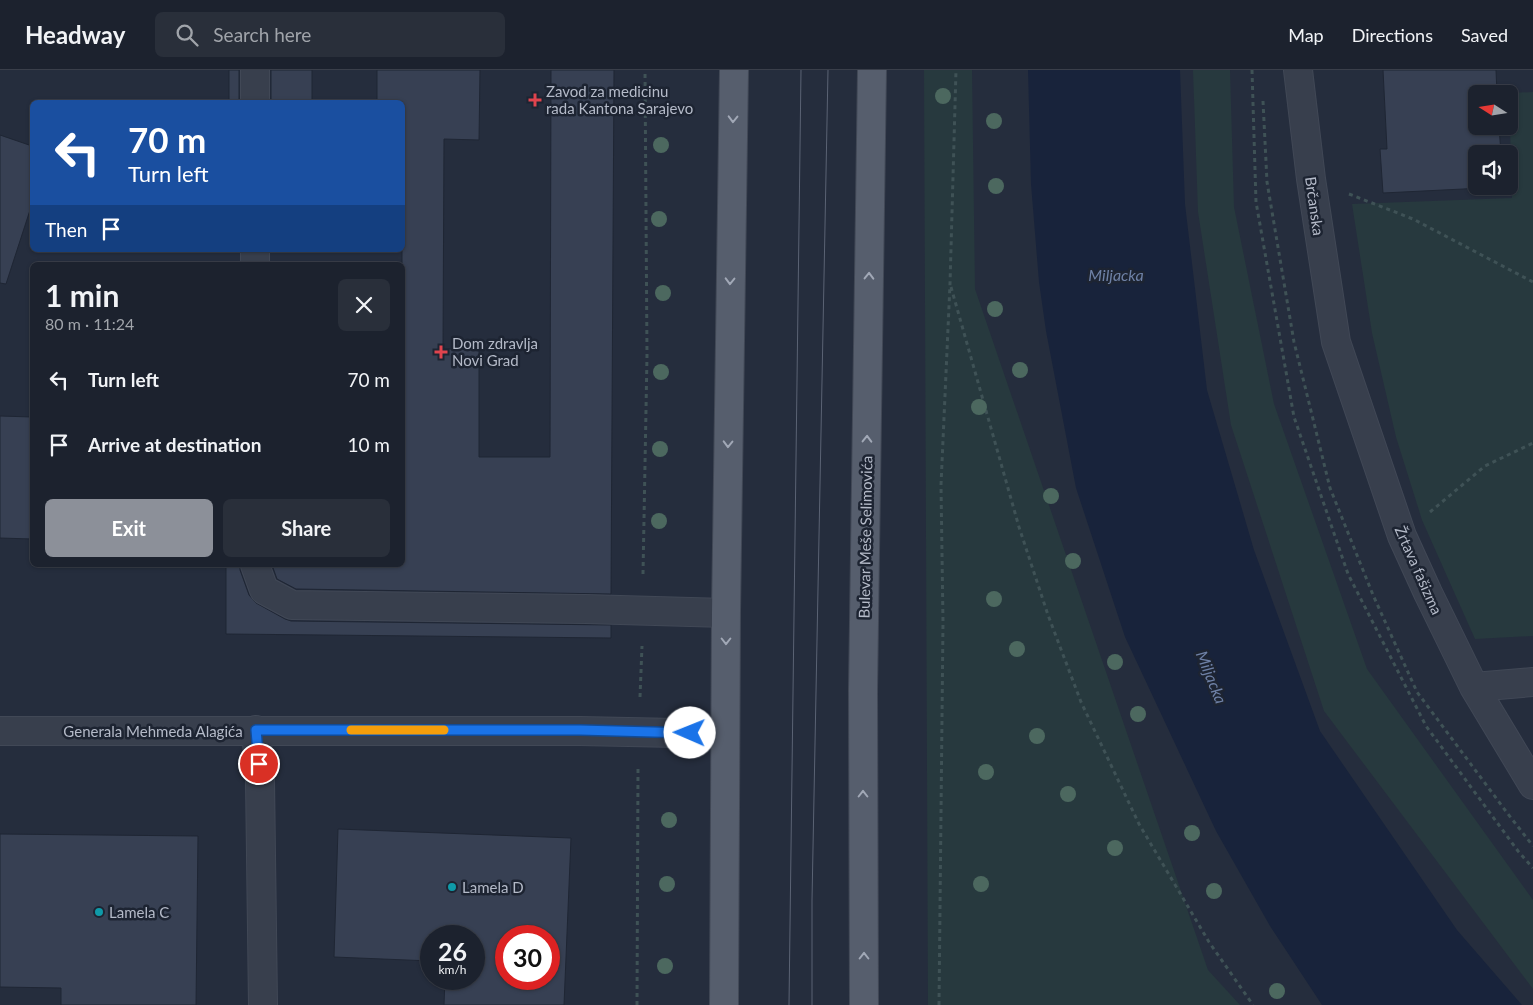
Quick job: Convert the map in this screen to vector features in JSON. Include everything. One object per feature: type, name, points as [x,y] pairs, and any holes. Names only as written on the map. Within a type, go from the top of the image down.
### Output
[{"type":"main road","points":[[724,1005],[726,613],[734,70]]},
{"type":"main road","name":"Bulevar Meše Selimovića","points":[[864,1005],[863,691],[872,70]]},
{"type":"street","points":[[255,70],[255,100]]},
{"type":"street","name":"Brčanska","points":[[1298,70],[1311,179],[1336,342]]},
{"type":"street","name":"Žrtava fašizma","points":[[1336,342],[1402,536],[1474,687],[1533,785]]},
{"type":"street","points":[[256,567],[264,590],[292,605],[726,613]]},
{"type":"street","points":[[1474,687],[1533,682]]},
{"type":"street","points":[[256,730],[260,780],[264,1005]]},
{"type":"street","name":"Generala Mehmeda Alagića","points":[[0,731],[256,730],[725,734]]},
{"type":"path","points":[[636,1005],[637,732],[643,611],[648,355],[645,70]]},
{"type":"path","points":[[939,1005],[943,622],[941,485],[950,284],[956,70]]},
{"type":"path","points":[[1311,179],[1413,219],[1533,282]]},
{"type":"path","points":[[950,284],[1019,526],[1048,615],[1081,702],[1139,824],[1209,942],[1253,1005]]},
{"type":"path","points":[[1402,536],[1485,466],[1533,443]]},
{"type":"shaded area","points":[[924,70],[972,70],[975,289],[1208,970],[1240,1005],[928,1005]]},
{"type":"shaded area","points":[[1193,70],[1230,70],[1234,207],[1274,404],[1367,669],[1533,900],[1533,989],[1324,711],[1231,425],[1198,212]]},
{"type":"shaded area","points":[[1533,92],[1533,636],[1475,639],[1422,520],[1396,437],[1372,333],[1352,204],[1512,198],[1512,195],[1518,195],[1518,145],[1510,145],[1510,135],[1518,135],[1518,93]]},
{"type":"water","name":"Miljacka","points":[[1028,70],[1180,70],[1185,204],[1207,390],[1254,550],[1320,731],[1457,930],[1522,1005],[1322,1005],[1270,926],[1216,831],[1125,637],[1076,488],[1046,331],[1039,282],[1031,184]]},
{"type":"building","points":[[229,70],[239,70],[239,100],[229,100]]},
{"type":"building","points":[[271,70],[312,70],[312,100],[271,100]]},
{"type":"building","name":"Dom zdravlja Novi Grad","points":[[377,70],[480,70],[479,140],[444,139],[443,349],[479,349],[479,457],[550,457],[551,70],[614,70],[611,594],[296,589],[277,579],[273,567],[405,567],[405,262],[402,262],[402,252],[405,252],[405,100],[377,100]]},
{"type":"building","points":[[1383,70],[1496,70],[1497,85],[1468,85],[1468,135],[1500,135],[1500,145],[1468,145],[1468,189],[1383,193],[1380,149],[1387,149]]},
{"type":"building","points":[[0,135],[30,145],[30,210],[6,284],[0,283]]},
{"type":"building","points":[[0,416],[30,417],[30,539],[0,538]]},
{"type":"building","points":[[226,567],[240,567],[249,595],[256,603],[291,621],[611,625],[611,638],[226,634]]},
{"type":"building","name":"Lamela D","points":[[338,829],[571,838],[564,1005],[444,1005],[445,990],[485,990],[485,925],[420,925],[420,961],[334,957]]},
{"type":"building","name":"Lamela C","points":[[0,834],[198,836],[196,1005],[61,1005],[61,988],[0,987]]},
{"type":"tram line","points":[[789,1005],[801,70]]},
{"type":"tram line","points":[[812,1005],[812,900],[828,70]]},
{"type":"slow traffic","points":[[351,730],[444,730]]},
{"type":"place","name":"Zavod za medicinu rada Kantona Sarajevo","points":[[535,100]]},
{"type":"place","name":"Dom zdravlja Novi Grad","points":[[441,352]]},
{"type":"place","name":"Lamela D","points":[[452,887]]},
{"type":"place","name":"Lamela C","points":[[99,912]]},
{"type":"route","points":[[259,764],[256,730],[580,730],[690,733]]}]
